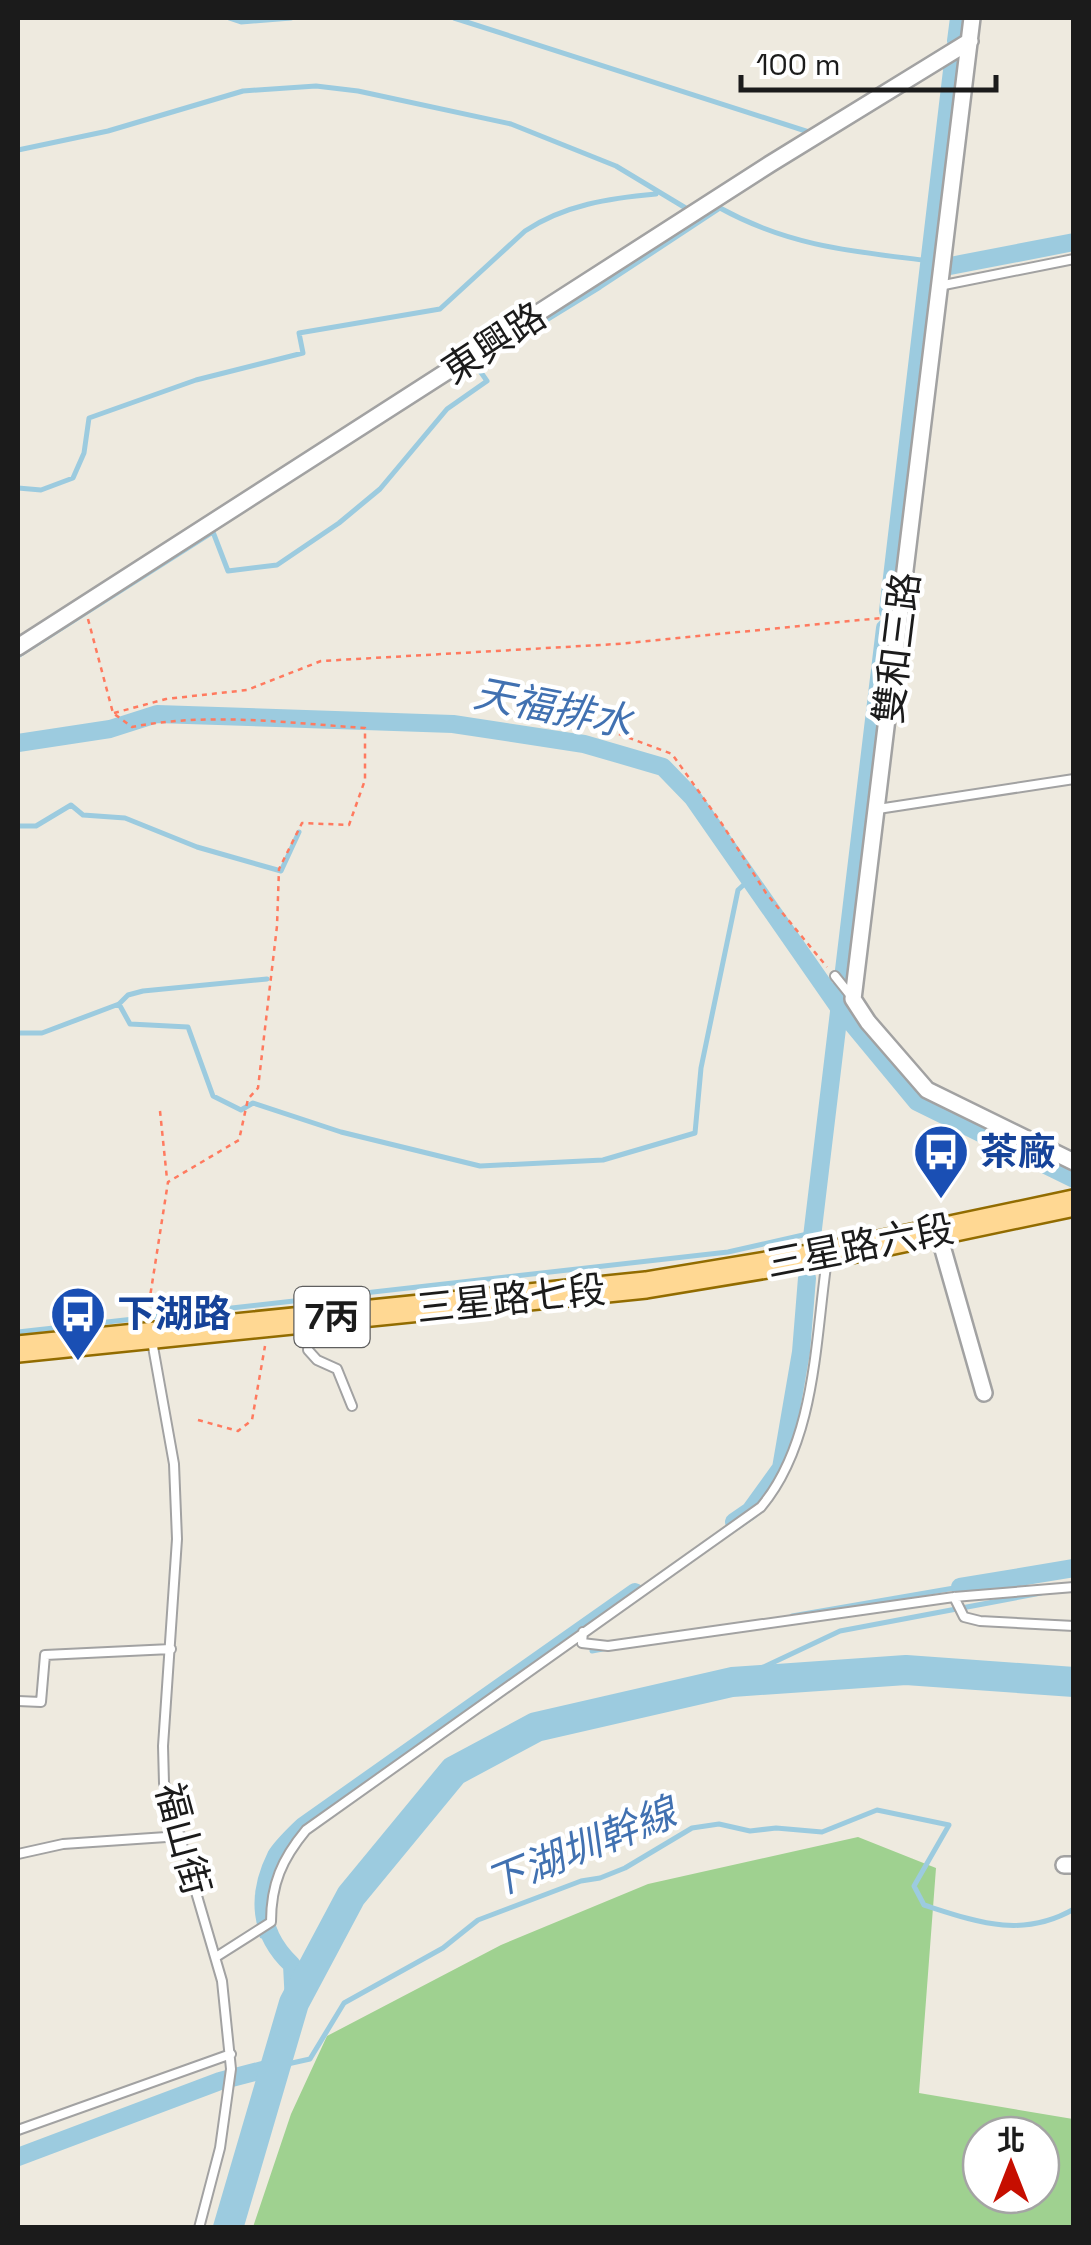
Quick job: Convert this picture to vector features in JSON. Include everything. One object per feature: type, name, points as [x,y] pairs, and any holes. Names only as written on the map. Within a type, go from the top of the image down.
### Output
[{"type":"main road","name":"三星路六段","points":[[646,1285],[814,1257],[1074,1203]]},
{"type":"main road","name":"三星路七段","points":[[18,1349],[646,1285]]},
{"type":"street","name":"雙和三路","points":[[849,994],[878,809],[972,18]]},
{"type":"street","name":"東興路","points":[[18,647],[770,164],[970,41]]},
{"type":"street","points":[[849,994],[927,1090],[1074,1162]]},
{"type":"street","points":[[938,1232],[984,1394]]},
{"type":"lane","points":[[939,286],[1074,259]]},
{"type":"lane","points":[[878,809],[1074,779]]},
{"type":"lane","points":[[835,976],[849,994]]},
{"type":"lane","points":[[216,1958],[271,1922],[271,1904],[281,1863],[306,1830],[586,1628],[736,1526],[780,1484],[802,1428],[814,1257]]},
{"type":"lane","points":[[311,1319],[308,1350],[317,1360],[337,1369],[352,1406]]},
{"type":"lane","name":"福山街","points":[[148,1337],[174,1464],[177,1539],[164,1783],[216,1958],[226,2004],[232,2069],[220,2148],[199,2228]]},
{"type":"lane","points":[[586,1628],[581,1635],[582,1643],[608,1646],[954,1596],[1074,1588]]},
{"type":"lane","points":[[954,1596],[964,1617],[980,1622],[1074,1626]]},
{"type":"lane","points":[[18,1702],[42,1702],[45,1655],[171,1649]]},
{"type":"lane","points":[[18,1854],[63,1844],[181,1836]]},
{"type":"lane","points":[[18,2130],[231,2054]]},
{"type":"path","points":[[84,604],[114,714],[131,726],[224,720],[365,728],[365,780],[348,825],[302,823],[280,869],[258,1088],[248,1100],[240,1140],[168,1182]]},
{"type":"path","points":[[114,714],[166,699],[247,690],[321,661],[617,644],[877,618]]},
{"type":"path","points":[[619,734],[672,754],[766,893],[835,976]]},
{"type":"path","points":[[148,1337],[168,1182],[160,1111]]},
{"type":"path","points":[[198,1420],[238,1431],[252,1420],[268,1324]]},
{"type":"green space","points":[[858,1837],[936,1868],[919,2093],[1049,2115],[961,2115],[961,2215],[1061,2215],[1061,2117],[1073,2119],[1073,2227],[253,2227],[291,2114],[327,2036],[501,1945],[648,1884]]},
{"type":"waterway","points":[[229,18],[241,22],[291,18]]},
{"type":"waterway","points":[[454,18],[812,133]]},
{"type":"waterway","points":[[956,41],[959,18]]},
{"type":"waterway","points":[[888,611],[953,62]]},
{"type":"waterway","points":[[18,150],[108,131],[243,91],[316,86],[358,91],[511,124],[616,166],[689,210],[692,208]]},
{"type":"waterway","points":[[18,488],[41,490],[73,478],[84,453],[89,418],[196,380],[303,353],[299,333],[440,309],[525,231],[540,222],[588,204],[656,194]]},
{"type":"waterway","points":[[18,656],[213,532],[228,571],[277,565],[339,523],[380,489],[447,409],[487,381],[475,364],[720,208],[794,238],[923,260]]},
{"type":"waterway","points":[[950,266],[1074,242]]},
{"type":"waterway","points":[[812,1237],[885,628]]},
{"type":"waterway","name":"天福排水","points":[[18,743],[110,729],[157,714],[453,724],[584,744],[663,767],[693,798],[840,1009],[917,1102],[1074,1179]]},
{"type":"waterway","points":[[18,826],[36,826],[71,805],[83,815],[125,818],[197,847],[281,871],[299,832]]},
{"type":"waterway","points":[[18,1033],[42,1033],[119,1004],[130,1024],[188,1027],[213,1096],[241,1110],[253,1103],[341,1132],[480,1166],[603,1160],[695,1133],[701,1068],[738,890],[749,880]]},
{"type":"waterway","points":[[119,1004],[128,995],[143,991],[267,979]]},
{"type":"waterway","points":[[18,1332],[728,1252],[812,1233]]},
{"type":"waterway","points":[[734,1522],[750,1511],[781,1468],[801,1352],[807,1278]]},
{"type":"waterway","points":[[960,1587],[1074,1568]]},
{"type":"waterway","points":[[792,1616],[960,1587]]},
{"type":"waterway","points":[[294,2003],[292,1965],[273,1941],[264,1914],[265,1886],[281,1848],[303,1826],[635,1592]]},
{"type":"waterway","points":[[732,1682],[840,1631],[1041,1593]]},
{"type":"waterway","points":[[592,1651],[608,1648]]},
{"type":"waterway","points":[[228,2228],[294,2003],[351,1896],[454,1771],[536,1727],[732,1682],[906,1670],[1074,1682]]},
{"type":"waterway","name":"下湖圳幹線","points":[[274,2067],[310,2059],[344,2003],[443,1948],[478,1920],[625,1868],[692,1828],[719,1824],[750,1831],[776,1828],[822,1832],[877,1810],[949,1825],[914,1886],[924,1905],[999,1925],[1036,1923],[1074,1909]]},
{"type":"waterway","points":[[262,1936],[269,1936]]},
{"type":"waterway","points":[[18,2157],[220,2081],[274,2067]]},
{"type":"place","name":"茶廠","points":[[941,1201]]},
{"type":"place","name":"下湖路","points":[[78,1363]]}]
